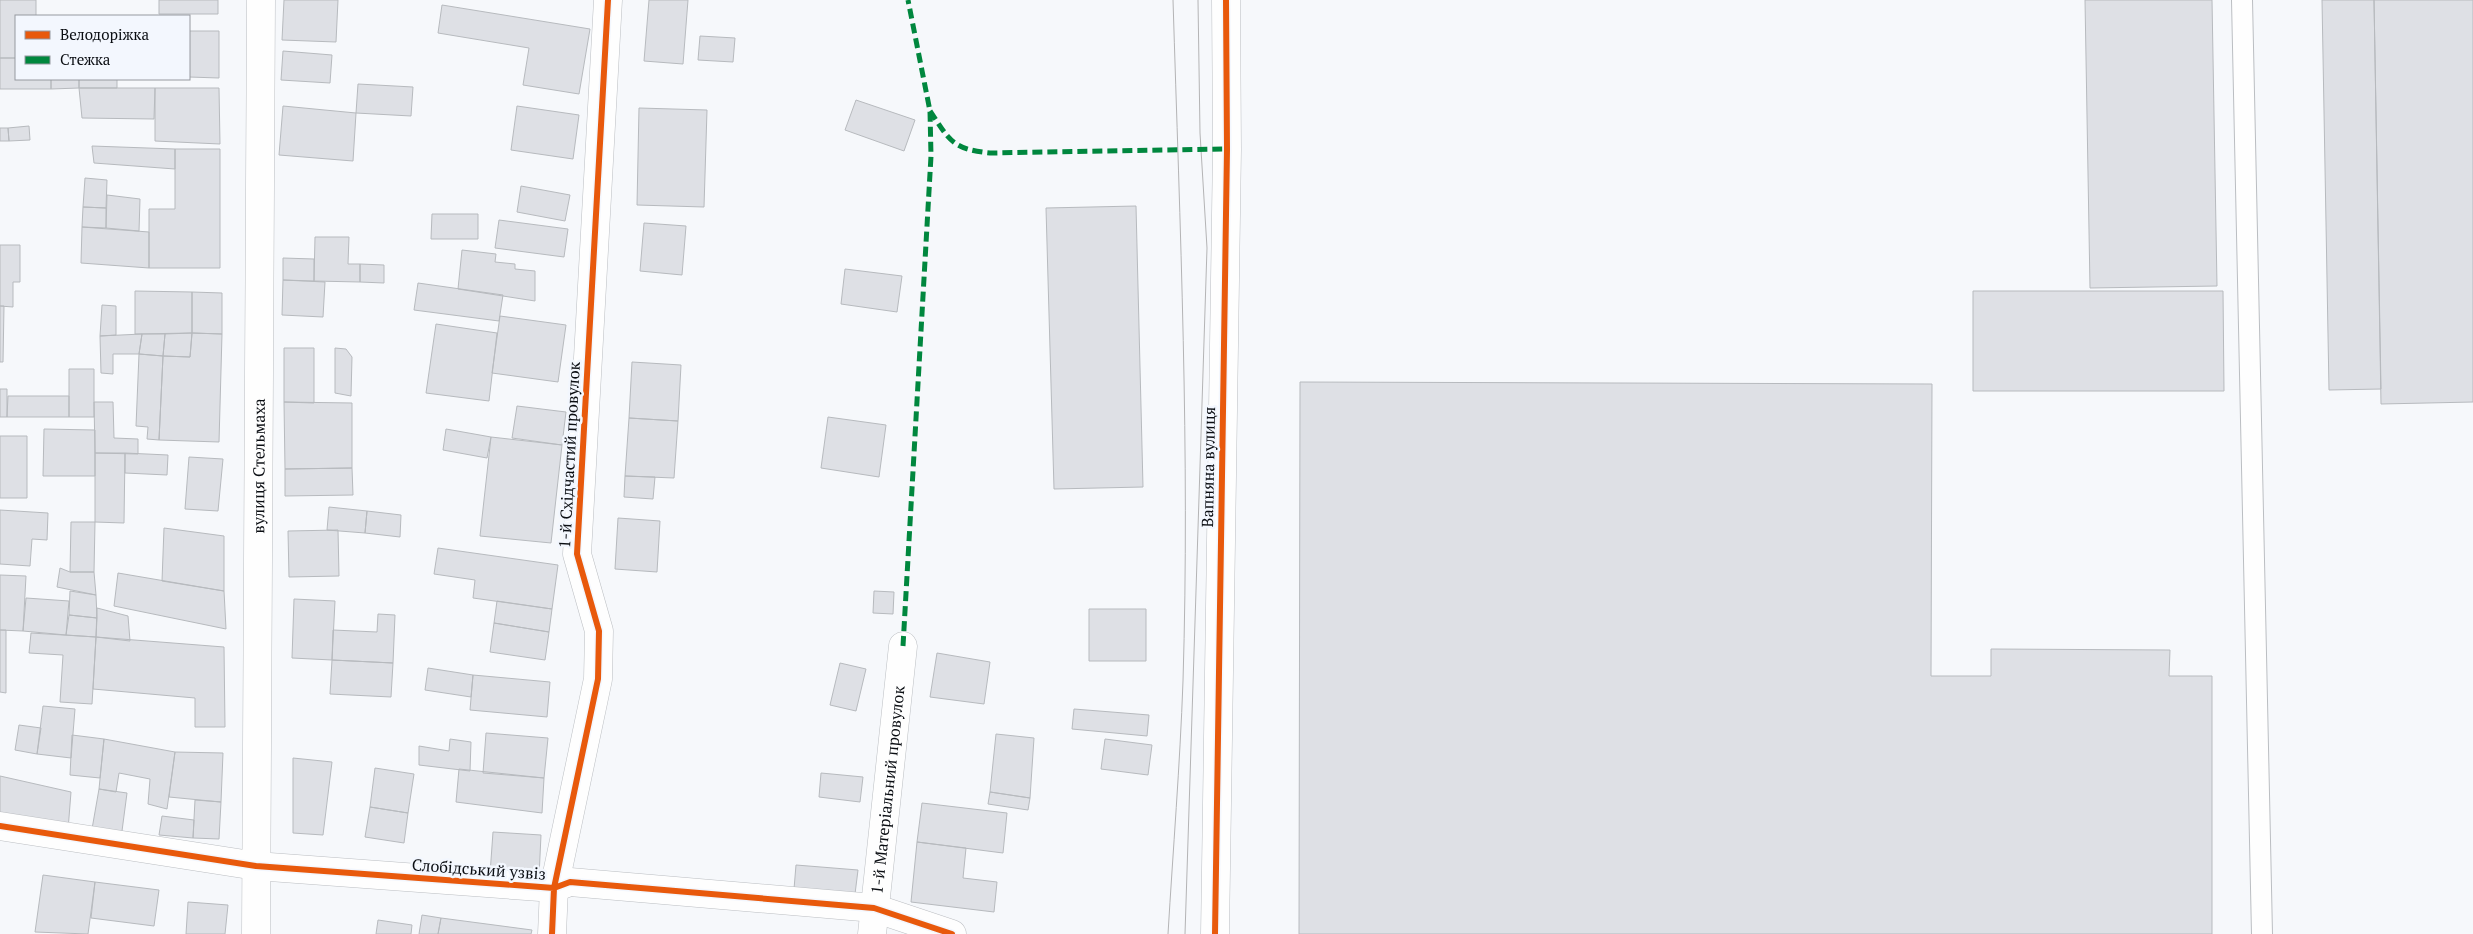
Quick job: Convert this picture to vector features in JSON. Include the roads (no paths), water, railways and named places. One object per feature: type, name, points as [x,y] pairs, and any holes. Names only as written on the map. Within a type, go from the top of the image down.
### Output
[{"type":"street","name":"вулиця Стельмаха","points":[[256,934],[261,0]]},
{"type":"street","name":"1-й Східчастий провулок","points":[[552,934],[554,888],[598,679],[599,631],[577,554],[608,0]]},
{"type":"street","name":"Вапняна вулиця","points":[[1215,934],[1227,149],[1226,0]]},
{"type":"street","name":"1-й Матеріальний провулок","points":[[873,921],[903,646]]},
{"type":"street","name":"Слобідський узвіз","points":[[0,826],[256,866],[554,888],[570,882],[873,921],[952,934]]},
{"type":"lane","points":[[2242,0],[2262,934]]},
{"type":"tram line","points":[[1168,934],[1183,681],[1185,596],[1185,426],[1173,0]]},
{"type":"tram line","points":[[1185,934],[1207,248],[1200,133],[1198,0]]}]
